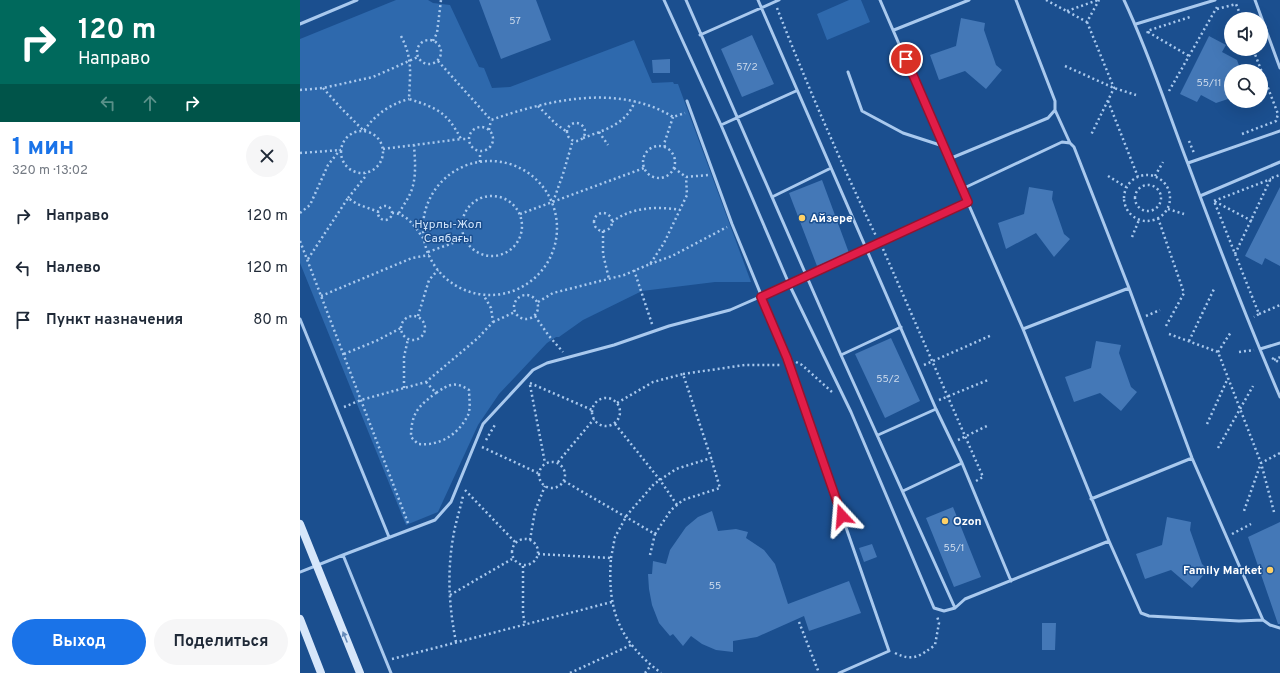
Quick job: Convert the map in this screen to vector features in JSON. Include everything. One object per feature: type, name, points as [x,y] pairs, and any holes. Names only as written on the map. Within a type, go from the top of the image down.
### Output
[{"type":"main road","points":[[300,524],[360,673]]},
{"type":"main road","points":[[300,619],[321,673]]},
{"type":"lane","points":[[300,24],[357,0]]},
{"type":"lane","points":[[664,0],[790,284],[851,412],[934,608],[944,611],[955,608],[965,599],[1109,541]]},
{"type":"lane","points":[[686,0],[841,355],[955,608]]},
{"type":"lane","points":[[758,0],[796,91],[918,368],[962,463],[1011,581]]},
{"type":"lane","points":[[700,35],[779,0]]},
{"type":"lane","points":[[880,0],[1023,329],[1091,499],[1141,613],[1149,616],[1239,621],[1263,620]]},
{"type":"lane","points":[[894,30],[969,0]]},
{"type":"lane","points":[[1016,0],[1056,101],[1055,110],[1070,143],[1074,148],[1129,288],[1192,458],[1263,620],[1270,625],[1280,628]]},
{"type":"lane","points":[[1124,0],[1136,24],[1200,196],[1248,320],[1280,397]]},
{"type":"lane","points":[[1136,24],[1215,0]]},
{"type":"lane","points":[[1255,0],[1280,68]]},
{"type":"lane","points":[[848,72],[862,111],[904,133],[943,146]]},
{"type":"lane","points":[[720,125],[796,91]]},
{"type":"lane","points":[[687,100],[732,224],[787,358],[889,651],[839,673]]},
{"type":"lane","points":[[949,159],[1048,118],[1055,110]]},
{"type":"lane","points":[[1188,163],[1280,131]]},
{"type":"lane","points":[[962,189],[1062,142],[1070,143]]},
{"type":"lane","points":[[1200,196],[1280,162]]},
{"type":"lane","points":[[772,197],[831,168]]},
{"type":"lane","points":[[300,572],[435,520],[451,502],[483,424],[533,370],[547,363],[614,345],[654,331],[730,310],[968,202]]},
{"type":"lane","points":[[1023,329],[1129,288]]},
{"type":"lane","points":[[300,319],[389,538]]},
{"type":"lane","points":[[841,355],[900,327]]},
{"type":"lane","points":[[1260,349],[1280,343]]},
{"type":"lane","points":[[878,436],[936,408]]},
{"type":"lane","points":[[1091,499],[1192,458]]},
{"type":"lane","points":[[903,491],[962,463]]},
{"type":"lane","points":[[343,555],[391,673]]},
{"type":"path","points":[[434,41],[437,32],[441,0]]},
{"type":"path","points":[[1046,0],[1087,22],[1114,88],[1091,135]]},
{"type":"path","points":[[1067,11],[1098,0]]},
{"type":"path","points":[[1087,22],[1098,0]]},
{"type":"path","points":[[1164,100],[1218,4]]},
{"type":"path","points":[[1209,11],[1236,4],[1239,12]]},
{"type":"path","points":[[1147,31],[1196,16]]},
{"type":"path","points":[[1136,24],[1189,56]]},
{"type":"path","points":[[1147,31],[1150,38]]},
{"type":"path","points":[[401,36],[408,49],[410,60],[409,99]]},
{"type":"path","points":[[428,40],[434,41],[438,44],[441,50],[438,61],[433,64],[421,62],[417,52],[418,46],[422,42],[428,40]]},
{"type":"path","points":[[1239,136],[1276,121],[1278,114],[1256,56]]},
{"type":"path","points":[[300,90],[323,88],[373,77],[418,57]]},
{"type":"path","points":[[438,61],[491,120]]},
{"type":"path","points":[[1065,66],[1114,88],[1136,95]]},
{"type":"path","points":[[1166,85],[1169,92]]},
{"type":"path","points":[[323,88],[364,131],[374,135],[382,143],[383,154],[376,168],[366,173],[360,173],[350,169],[342,161],[341,150]]},
{"type":"path","points":[[491,120],[522,109],[561,100],[597,97],[635,101],[658,108],[673,117],[691,112]]},
{"type":"path","points":[[364,131],[370,122],[385,109],[400,101],[409,99],[428,105],[443,113],[454,125],[461,139]]},
{"type":"path","points":[[1108,100],[1138,177]]},
{"type":"path","points":[[538,105],[556,124],[567,132],[570,138],[573,140],[580,140],[614,126],[628,115],[635,101]]},
{"type":"path","points":[[665,147],[664,144],[673,117]]},
{"type":"path","points":[[480,152],[489,148],[492,144],[493,139],[489,130],[491,120]]},
{"type":"path","points":[[567,132],[570,125],[573,123],[580,123],[583,125],[586,132],[583,138]]},
{"type":"path","points":[[480,152],[472,148],[468,139],[472,130],[476,128],[485,128],[489,130]]},
{"type":"path","points":[[300,213],[310,205],[328,165],[341,150],[345,140],[353,132],[364,131]]},
{"type":"path","points":[[599,132],[608,145]]},
{"type":"path","points":[[383,149],[468,139]]},
{"type":"path","points":[[1188,139],[1194,153]]},
{"type":"path","points":[[552,202],[563,174],[573,140]]},
{"type":"path","points":[[399,214],[410,194],[414,181],[414,145]]},
{"type":"path","points":[[652,147],[665,147],[670,150],[674,156],[674,168],[670,173],[658,178],[652,176],[644,168],[642,162],[647,150],[652,147]]},
{"type":"path","points":[[300,153],[341,150]]},
{"type":"path","points":[[480,152],[480,162]]},
{"type":"path","points":[[498,161],[515,165],[543,186],[552,202],[557,218],[557,229],[553,252],[545,268],[533,280],[518,290],[501,294],[483,295],[466,291],[451,283],[438,270],[428,254],[424,239],[423,221],[426,210],[436,188],[448,176],[463,167],[480,162],[498,161]]},
{"type":"path","points":[[1155,176],[1163,162]]},
{"type":"path","points":[[520,214],[644,168]]},
{"type":"path","points":[[674,168],[686,177],[714,174]]},
{"type":"path","points":[[308,260],[348,198],[365,177],[366,173]]},
{"type":"path","points":[[1148,175],[1155,176],[1161,179],[1169,189],[1170,202],[1168,209],[1158,218],[1146,221],[1139,220],[1133,217],[1125,206],[1124,200],[1126,187],[1130,182],[1138,177],[1148,175]]},
{"type":"path","points":[[1214,201],[1280,175]]},
{"type":"path","points":[[1108,176],[1126,187]]},
{"type":"path","points":[[650,264],[664,243],[687,195],[686,177]]},
{"type":"path","points":[[1235,255],[1271,178]]},
{"type":"path","points":[[1142,186],[1152,186],[1160,193],[1160,203],[1153,211],[1143,211],[1135,204],[1135,194],[1142,186]]},
{"type":"path","points":[[487,196],[503,198],[510,201],[520,214],[522,229],[520,237],[516,244],[504,254],[496,256],[481,254],[474,251],[464,238],[461,231],[463,215],[467,208],[479,198],[487,196]]},
{"type":"path","points":[[1200,196],[1214,201],[1252,221]]},
{"type":"path","points":[[348,198],[357,204],[379,212]]},
{"type":"path","points":[[1214,201],[1259,314]]},
{"type":"path","points":[[379,212],[381,208],[386,206],[390,209],[392,214]]},
{"type":"path","points":[[612,222],[621,215],[633,211],[652,208],[680,210]]},
{"type":"path","points":[[1168,209],[1184,214]]},
{"type":"path","points":[[379,212],[380,217],[385,219],[390,218],[392,214]]},
{"type":"path","points":[[603,213],[612,218],[612,222],[610,229],[603,231],[595,226],[594,222],[597,216],[603,213]]},
{"type":"path","points":[[392,214],[399,214],[413,223],[424,239]]},
{"type":"path","points":[[1158,218],[1184,293],[1166,326]]},
{"type":"path","points":[[1132,237],[1139,220]]},
{"type":"path","points":[[538,302],[553,293],[624,275],[672,256],[732,224]]},
{"type":"path","points":[[603,231],[603,254],[609,279]]},
{"type":"path","points":[[321,296],[412,258],[428,254],[464,238]]},
{"type":"path","points":[[300,241],[411,529]]},
{"type":"path","points":[[418,316],[429,280],[438,270]]},
{"type":"path","points":[[634,270],[654,331]]},
{"type":"path","points":[[1189,341],[1214,289]]},
{"type":"path","points":[[518,290],[522,296]]},
{"type":"path","points":[[483,295],[491,308],[493,322]]},
{"type":"path","points":[[522,296],[531,296],[538,302],[538,312],[535,316],[526,320],[517,316],[515,312],[515,302],[522,296]]},
{"type":"path","points":[[1248,320],[1280,306]]},
{"type":"path","points":[[1140,318],[1160,310]]},
{"type":"path","points":[[337,410],[361,400],[426,382],[478,338],[493,322],[515,312]]},
{"type":"path","points":[[408,316],[418,316],[425,323],[425,332],[418,339],[408,339],[404,336],[401,328],[404,319],[408,316]]},
{"type":"path","points":[[535,316],[567,358]]},
{"type":"path","points":[[344,354],[376,341],[401,328]]},
{"type":"path","points":[[1218,352],[1231,332]]},
{"type":"path","points":[[1170,334],[1218,352],[1261,463],[1274,512]]},
{"type":"path","points":[[918,368],[992,335]]},
{"type":"path","points":[[404,388],[404,357],[408,339]]},
{"type":"path","points":[[1239,352],[1260,349]]},
{"type":"path","points":[[1275,363],[1274,359],[1280,357]]},
{"type":"path","points":[[787,358],[802,365],[837,397]]},
{"type":"path","points":[[617,403],[653,382],[683,374],[745,365],[790,367]]},
{"type":"path","points":[[650,555],[655,534],[670,510],[683,500],[720,488],[683,374]]},
{"type":"path","points":[[1207,424],[1228,378]]},
{"type":"path","points":[[933,402],[988,380]]},
{"type":"path","points":[[426,382],[436,393]]},
{"type":"path","points":[[545,463],[528,383],[592,410]]},
{"type":"path","points":[[447,385],[462,385],[469,390],[469,414],[459,427],[444,441],[430,445],[418,444],[411,438],[411,422],[419,408],[436,393],[447,385]]},
{"type":"path","points":[[1218,448],[1253,386]]},
{"type":"path","points":[[608,398],[617,403],[621,414],[615,424],[604,427],[594,420],[592,410],[597,401],[608,398]]},
{"type":"path","points":[[480,452],[499,418]]},
{"type":"path","points":[[558,462],[594,420]]},
{"type":"path","points":[[615,424],[660,480],[677,505]]},
{"type":"path","points":[[952,443],[989,425]]},
{"type":"path","points":[[482,447],[538,473],[542,485],[554,489],[564,481],[565,469],[556,461],[544,463],[538,473]]},
{"type":"path","points":[[1244,511],[1261,463],[1280,454]]},
{"type":"path","points":[[661,673],[631,645],[618,626],[612,602],[609,578],[615,537],[626,518],[654,484],[676,470],[711,458]]},
{"type":"path","points":[[564,481],[655,534]]},
{"type":"path","points":[[456,642],[452,620],[449,574],[453,537],[465,490],[468,484]]},
{"type":"path","points":[[530,540],[535,511],[545,486]]},
{"type":"path","points":[[465,490],[516,543]]},
{"type":"path","points":[[1227,537],[1251,524]]},
{"type":"path","points":[[518,540],[530,540],[537,546],[538,556],[532,564],[521,566],[512,559],[511,549],[518,540]]},
{"type":"path","points":[[538,554],[611,558]]},
{"type":"path","points":[[450,595],[512,559]]},
{"type":"path","points":[[523,566],[523,614],[525,624]]},
{"type":"path","points":[[386,661],[612,602]]},
{"type":"path","points":[[889,651],[905,658],[920,656],[935,644],[939,623],[934,608]]},
{"type":"path","points":[[799,622],[819,673]]},
{"type":"path","points":[[570,673],[631,645]]},
{"type":"path","points":[[645,673],[651,665]]},
{"type":"green space","name":"Нұрлы-Жол Саябағы","points":[[396,0],[428,0],[433,3],[450,5],[479,67],[484,68],[492,88],[510,87],[634,40],[652,83],[673,82],[674,84],[678,84],[751,282],[715,282],[642,291],[583,320],[559,337],[556,337],[547,343],[499,394],[478,425],[438,512],[406,525],[300,263],[300,39]]},
{"type":"green space","points":[[849,0],[861,0],[870,22],[827,40],[817,14]]},
{"type":"building","points":[[479,0],[536,0],[551,40],[501,59]]},
{"type":"building","points":[[961,18],[985,23],[984,30],[996,65],[1002,70],[986,89],[965,71],[939,80],[930,55],[956,46]]},
{"type":"building","points":[[752,35],[774,84],[742,97],[721,49]]},
{"type":"building","points":[[1209,36],[1224,44],[1222,52],[1224,53],[1224,56],[1230,56],[1237,60],[1238,64],[1224,64],[1224,100],[1216,103],[1201,95],[1197,102],[1180,94]]},
{"type":"building","points":[[670,59],[670,73],[653,73],[652,60]]},
{"type":"building","points":[[822,180],[849,253],[817,266],[789,193]]},
{"type":"building","points":[[1029,187],[1053,191],[1052,199],[1064,234],[1070,239],[1054,257],[1036,233],[1006,249],[998,223],[1024,214]]},
{"type":"building","points":[[1280,187],[1280,266],[1265,258],[1262,265],[1245,256]]},
{"type":"building","points":[[891,338],[920,401],[885,418],[855,354]]},
{"type":"building","points":[[1096,341],[1121,345],[1119,353],[1131,387],[1137,392],[1121,411],[1100,393],[1074,402],[1065,377],[1091,368]]},
{"type":"building","points":[[953,507],[981,577],[954,587],[926,518]]},
{"type":"building","points":[[712,511],[718,531],[736,529],[748,532],[746,538],[764,550],[775,564],[788,604],[849,581],[861,613],[809,631],[804,616],[757,637],[733,641],[733,652],[716,650],[702,644],[691,636],[683,646],[673,634],[670,636],[659,623],[652,605],[648,574],[652,574],[653,561],[666,564],[670,550],[686,527],[698,517]]},
{"type":"building","points":[[1167,517],[1191,522],[1190,530],[1202,564],[1208,570],[1192,588],[1171,570],[1145,579],[1136,554],[1162,545]]},
{"type":"building","name":"Family Market","points":[[1280,522],[1280,624],[1278,624],[1248,537]]},
{"type":"building","points":[[872,544],[877,557],[864,562],[859,548]]},
{"type":"building","points":[[1042,623],[1056,623],[1055,650],[1042,650]]},
{"type":"place","name":"Айзере","points":[[802,218]]},
{"type":"place","name":"Ozon","points":[[945,521]]},
{"type":"place","name":"Family Market","points":[[1270,570]]},
{"type":"route","points":[[842,516],[787,358],[761,297],[968,202],[906,59]]}]
